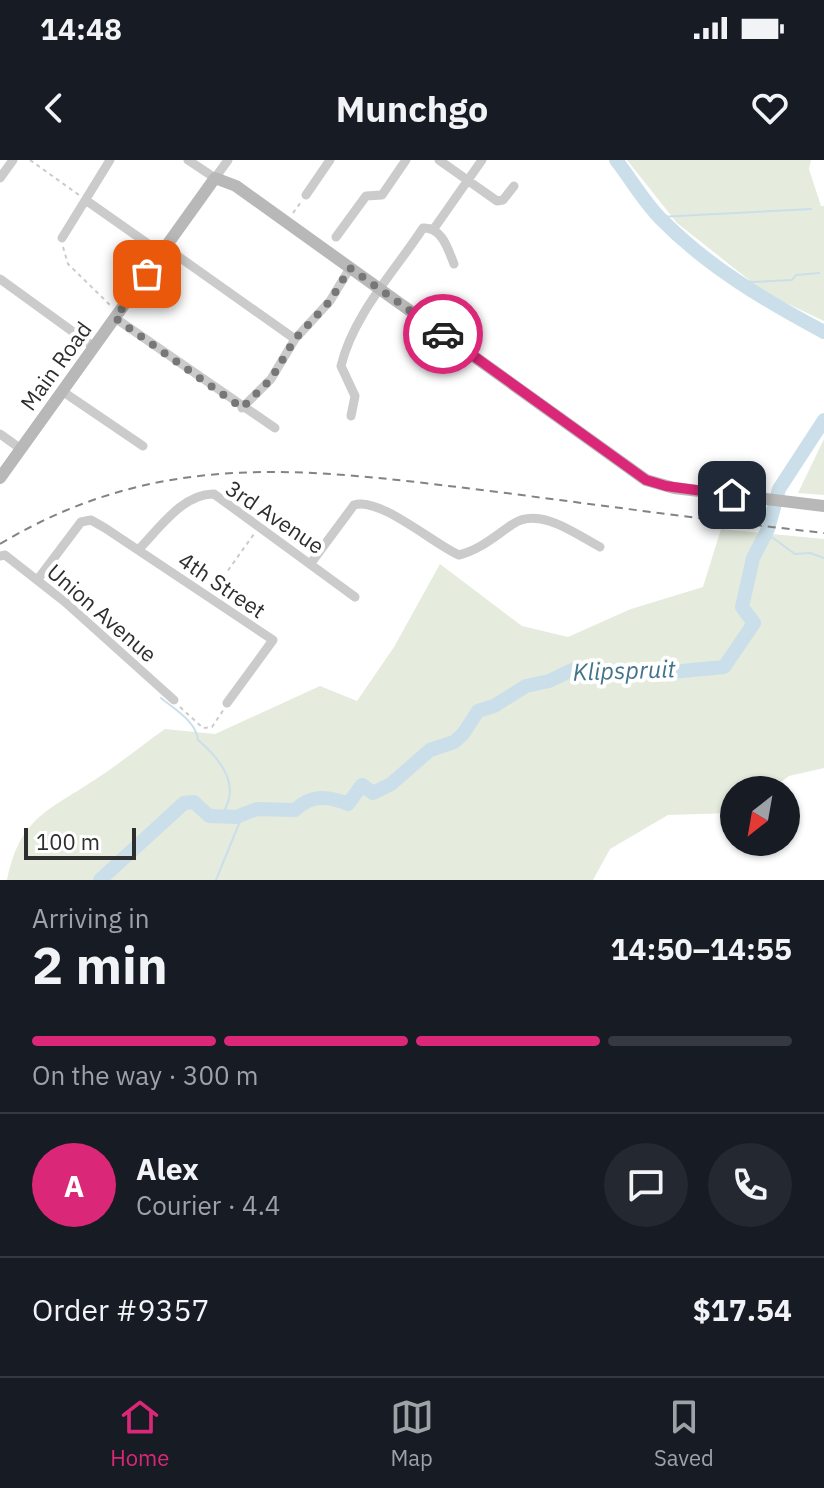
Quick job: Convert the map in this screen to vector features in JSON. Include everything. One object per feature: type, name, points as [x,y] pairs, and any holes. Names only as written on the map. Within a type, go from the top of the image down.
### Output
[{"type":"street","points":[[0,178],[13,160]]},
{"type":"street","points":[[62,238],[110,160]]},
{"type":"street","points":[[188,160],[215,178],[236,186],[646,480],[674,488],[824,506]]},
{"type":"street","name":"Main Road","points":[[0,478],[228,160]]},
{"type":"street","points":[[306,195],[330,160]]},
{"type":"street","points":[[336,237],[366,196],[382,195],[406,160]]},
{"type":"street","points":[[439,160],[500,201],[514,186]]},
{"type":"street","points":[[433,230],[482,160]]},
{"type":"street","points":[[87,201],[295,339]]},
{"type":"street","points":[[351,416],[355,396],[342,370],[342,361],[355,328],[423,228],[433,230],[445,241],[454,264]]},
{"type":"street","points":[[242,408],[271,379],[295,339],[330,301],[350,268]]},
{"type":"street","points":[[0,279],[94,347]]},
{"type":"street","points":[[116,316],[242,408],[275,428]]},
{"type":"street","points":[[62,391],[143,446]]},
{"type":"street","points":[[0,434],[21,449]]},
{"type":"street","name":"3rd Avenue","points":[[138,550],[182,507],[206,494],[222,498],[355,597]]},
{"type":"street","points":[[311,563],[354,505],[361,502],[381,509],[459,555],[486,544],[517,521],[525,520],[547,520],[600,547]]},
{"type":"street","name":"4th Street","points":[[38,579],[75,528],[86,520],[105,528],[273,640],[227,703]]},
{"type":"street","name":"Union Avenue","points":[[3,555],[38,579],[174,700]]},
{"type":"path","points":[[30,160],[87,201]]},
{"type":"path","points":[[287,222],[306,195]]},
{"type":"path","points":[[62,238],[68,264],[116,316]]},
{"type":"path","points":[[209,598],[259,526]]},
{"type":"path","points":[[174,700],[203,728],[212,727],[227,703]]},
{"type":"shaded area","points":[[627,160],[811,160],[809,169],[821,206],[824,206],[824,321],[767,294],[677,223]]},
{"type":"shaded area","points":[[824,439],[824,495],[798,493]]},
{"type":"shaded area","points":[[721,529],[824,539],[824,768],[789,776],[720,776],[720,813],[668,815],[610,849],[593,880],[7,880],[19,843],[37,819],[165,729],[215,734],[320,686],[357,701],[394,647],[440,564],[522,626],[568,637],[631,609],[703,587]]},
{"type":"waterway","name":"Klipspruit","points":[[616,160],[655,212],[698,253],[759,295],[824,332]]},
{"type":"waterway","points":[[659,217],[811,209]]},
{"type":"waterway","points":[[733,278],[752,282],[792,280],[796,275],[819,273]]},
{"type":"waterway","name":"Klipspruit","points":[[100,880],[184,803],[194,802],[209,816],[236,817],[257,809],[295,810],[307,801],[320,798],[348,804],[362,785],[373,793],[391,784],[430,750],[454,742],[478,711],[494,706],[526,686],[549,681],[572,670],[671,672],[724,667],[754,623],[742,607],[753,558],[768,529],[779,489],[824,420]]},
{"type":"waterway","points":[[766,533],[795,554],[810,553],[824,558]]},
{"type":"waterway","points":[[161,698],[189,721],[198,740],[225,771],[230,789],[225,809],[234,817]]},
{"type":"waterway","points":[[216,880],[243,814]]},
{"type":"railway","points":[[0,544],[62,512],[124,490],[186,478],[247,472],[373,477],[824,533]]},
{"type":"way so far","points":[[147,274],[115,318],[242,408],[271,379],[299,333],[330,301],[350,268],[443,334]]},
{"type":"route","points":[[443,334],[646,480],[666,486],[732,495]]}]
